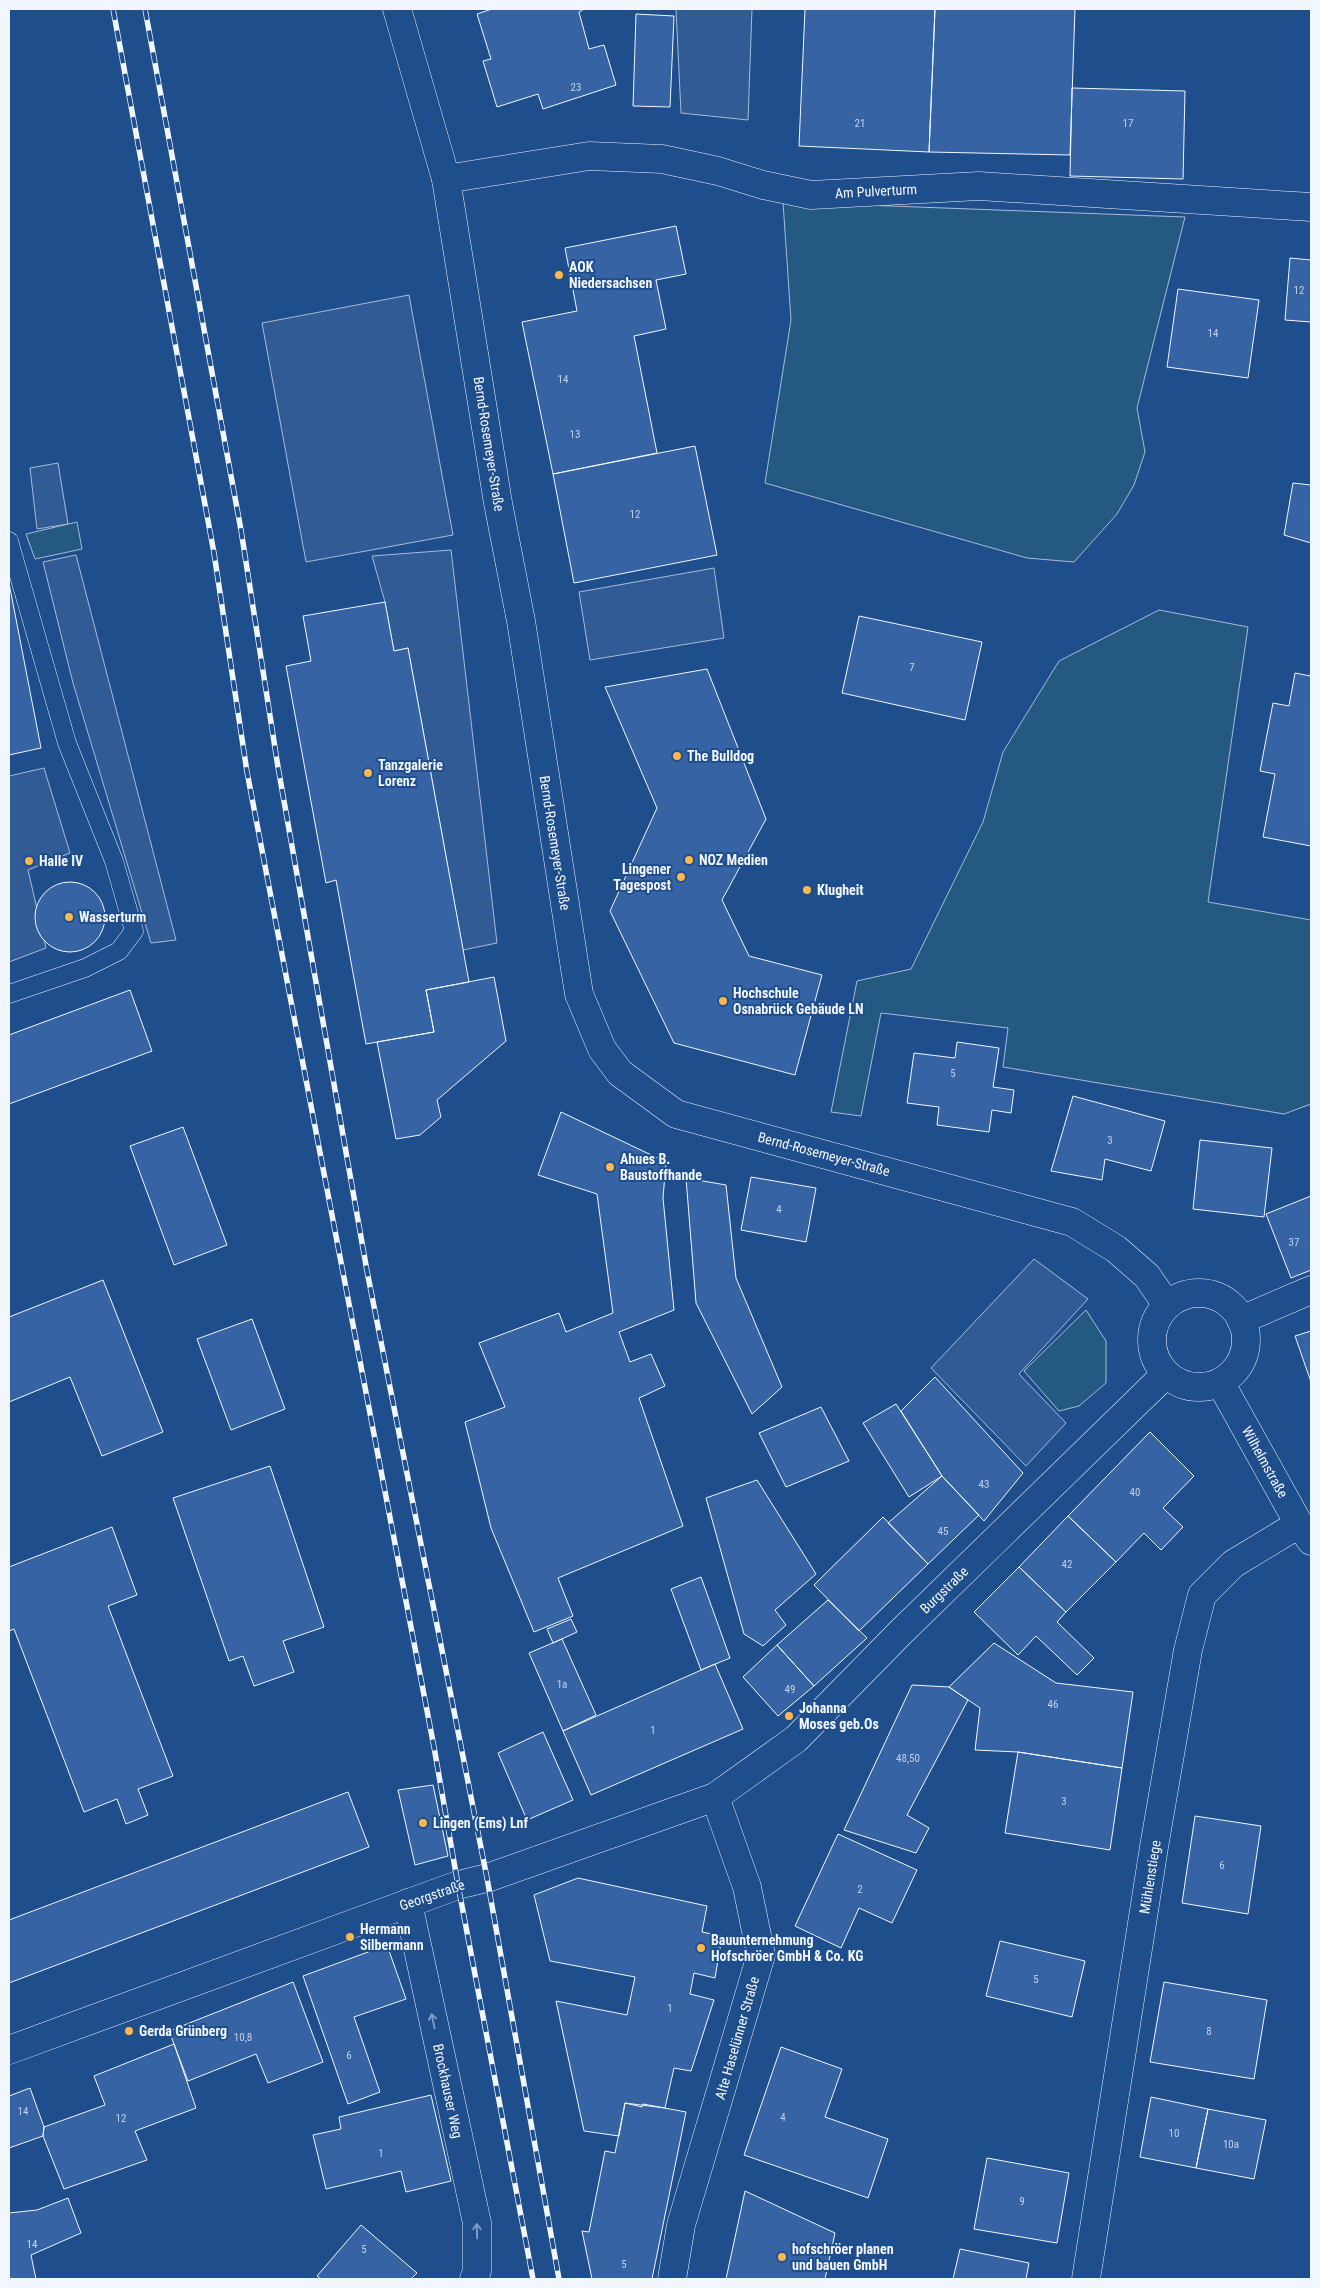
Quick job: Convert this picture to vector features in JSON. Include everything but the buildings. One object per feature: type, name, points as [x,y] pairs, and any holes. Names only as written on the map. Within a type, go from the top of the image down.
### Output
[{"type":"street","name":"Bernd-Rosemeyer-Straße","points":[[397,9],[446,179],[498,502],[521,621],[579,994],[602,1049],[620,1073],[676,1114],[1072,1222],[1116,1249],[1147,1276],[1167,1305]]},
{"type":"street","name":"Am Pulverturm","points":[[446,179],[589,156],[662,159],[718,172],[763,186],[811,195],[979,186],[1311,207]]},
{"type":"street","points":[[1241,1320],[1311,1290]]},
{"type":"street","points":[[1199,1293],[1216,1297],[1231,1306],[1241,1320],[1245,1334],[1245,1348],[1240,1362],[1232,1373],[1220,1382],[1198,1387],[1175,1381],[1166,1374],[1157,1362],[1152,1347],[1152,1332],[1157,1318],[1167,1305],[1182,1296],[1199,1293]]},
{"type":"street","name":"Burgstraße","points":[[715,1797],[796,1739],[900,1633],[1166,1374]]},
{"type":"street","name":"Wilhelmstraße","points":[[1220,1382],[1305,1533]]},
{"type":"street","name":"Mühlenstiege","points":[[1086,2279],[1154,1847],[1188,1650],[1202,1595],[1233,1564],[1305,1533]]},
{"type":"street","name":"Georgstraße","points":[[9,2050],[458,1885],[486,1878],[715,1797]]},
{"type":"street","name":"Alte Haselünner Straße","points":[[672,2279],[682,2225],[761,1955],[747,1887],[715,1797]]},
{"type":"street","name":"Brockhauser Weg","points":[[408,1903],[477,2223],[477,2271],[474,2279]]},
{"type":"lane","points":[[9,541],[67,743],[114,861],[134,930],[119,951],[85,968],[9,994]]},
{"type":"shaded area","points":[[676,9],[752,9],[748,120],[681,113]]},
{"type":"shaded area","points":[[783,202],[1185,217],[1137,408],[1145,452],[1134,485],[1117,514],[1074,562],[1027,558],[765,483],[791,320]]},
{"type":"shaded area","points":[[409,295],[453,535],[306,562],[262,323]]},
{"type":"shaded area","points":[[58,463],[68,524],[37,529],[30,468]]},
{"type":"shaded area","points":[[77,522],[82,549],[35,559],[26,534]]},
{"type":"shaded area","points":[[451,550],[497,943],[463,950],[408,648],[394,651],[385,602],[372,556]]},
{"type":"shaded area","points":[[76,555],[176,940],[151,943],[73,683],[43,562]]},
{"type":"shaded area","points":[[714,568],[724,638],[590,660],[579,592]]},
{"type":"shaded area","points":[[1159,610],[1248,627],[1208,902],[1311,920],[1311,1104],[1284,1114],[1003,1067],[1008,1028],[881,1013],[861,1116],[831,1112],[857,981],[911,969],[983,822],[1003,752],[1059,661]]},
{"type":"shaded area","name":"Halle IV","points":[[44,768],[70,853],[28,870],[46,948],[9,962],[9,776]]},
{"type":"shaded area","points":[[1034,1259],[1088,1299],[1019,1374],[1066,1423],[1026,1466],[931,1368]]},
{"type":"shaded area","points":[[1086,1310],[1106,1341],[1106,1383],[1079,1406],[1059,1411],[1024,1371]]},
{"type":"railway","points":[[113,9],[214,553],[247,772],[434,1747],[458,1885],[533,2279]]},
{"type":"railway","points":[[145,9],[241,530],[278,767],[367,1271],[487,1878],[559,2279]]},
{"type":"place","name":"AOK Niedersachsen","points":[[559,275]]},
{"type":"place","name":"The Bulldog","points":[[677,756]]},
{"type":"place","name":"Tanzgalerie Lorenz","points":[[368,773]]},
{"type":"place","name":"NOZ Medien","points":[[689,860]]},
{"type":"place","name":"Halle IV","points":[[29,861]]},
{"type":"place","name":"Lingener Tagespost","points":[[681,877]]},
{"type":"place","name":"Klugheit","points":[[807,890]]},
{"type":"place","name":"Wasserturm","points":[[69,917]]},
{"type":"place","name":"Hochschule Osnabrück Gebäude LN","points":[[723,1001]]},
{"type":"place","name":"Ahues B. Baustoffhande","points":[[610,1167]]},
{"type":"place","name":"Johanna Moses geb.Os","points":[[789,1716]]},
{"type":"place","name":"Lingen (Ems) Lnf","points":[[423,1823]]},
{"type":"place","name":"Hermann Silbermann","points":[[350,1937]]},
{"type":"place","name":"Bauunternehmung Hofschröer GmbH & Co. KG","points":[[701,1948]]},
{"type":"place","name":"Gerda Grünberg","points":[[129,2031]]},
{"type":"place","name":"hofschröer planen und bauen GmbH","points":[[782,2257]]}]
